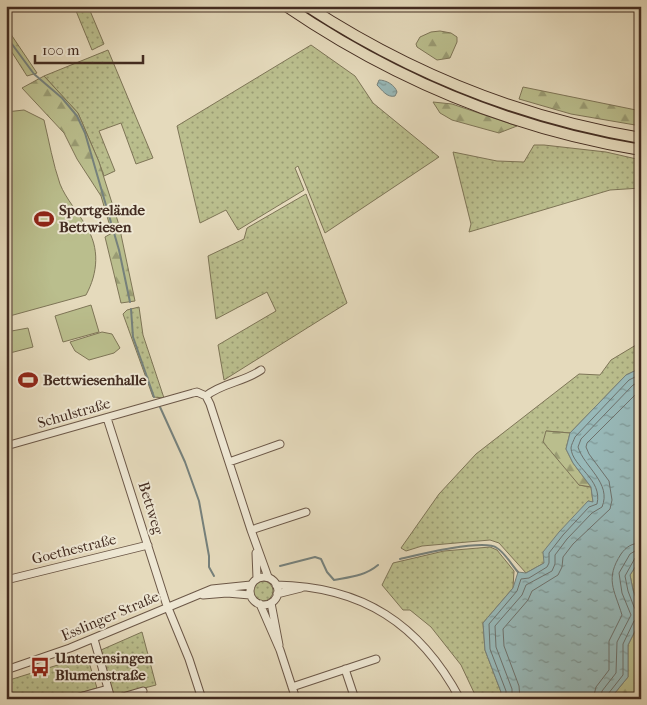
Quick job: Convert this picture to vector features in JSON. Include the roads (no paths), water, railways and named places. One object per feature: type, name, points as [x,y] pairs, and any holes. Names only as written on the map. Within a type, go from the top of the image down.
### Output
[{"type":"highway","points":[[286,6],[351,47],[432,88],[494,112],[552,131],[641,150]]},
{"type":"highway","points":[[307,6],[336,25],[391,55],[474,92],[532,112],[586,127],[641,138]]},
{"type":"street","name":"Schulstraße","points":[[6,446],[197,392],[206,396],[214,390],[252,376],[261,370]]},
{"type":"street","points":[[206,396],[256,546],[268,577],[276,585],[277,594],[271,603],[280,650]]},
{"type":"street","name":"Bettweg","points":[[107,418],[168,607],[189,659],[202,699]]},
{"type":"street","points":[[229,462],[280,444]]},
{"type":"street","points":[[251,530],[306,512]]},
{"type":"street","name":"Goethestraße","points":[[6,580],[148,544]]},
{"type":"street","points":[[256,546],[257,578],[251,585],[250,595],[260,604],[280,650],[296,699]]},
{"type":"street","points":[[257,578],[268,577]]},
{"type":"street","name":"Esslinger Straße","points":[[6,670],[62,652],[212,589],[251,585]]},
{"type":"street","points":[[276,585],[322,589],[342,594],[371,606],[396,621],[434,657],[460,699]]},
{"type":"street","points":[[277,594],[304,587]]},
{"type":"street","name":"Esslinger Straße","points":[[195,596],[227,593],[250,595]]},
{"type":"street","points":[[260,604],[271,603]]},
{"type":"street","points":[[94,639],[111,699]]},
{"type":"street","points":[[292,687],[376,659]]},
{"type":"street","points":[[345,669],[355,699]]},
{"type":"street","points":[[72,699],[108,689]]},
{"type":"street","points":[[116,699],[143,691]]},
{"type":"water","points":[[379,80],[387,82],[394,87],[397,92],[395,96],[387,95],[377,85]]},
{"type":"water","points":[[641,368],[641,558],[630,575],[641,612],[641,619],[628,645],[628,677],[610,699],[501,699],[501,692],[485,650],[483,623],[513,588],[518,572],[526,573],[544,563],[543,552],[559,532],[588,501],[593,502],[591,487],[573,463],[566,449],[570,433],[626,375]]},
{"type":"water","points":[[641,646],[641,699],[635,699],[639,650]]},
{"type":"waterway","points":[[6,36],[34,74],[62,98],[77,116],[85,133],[119,250],[130,302]]},
{"type":"waterway","points":[[131,309],[133,337],[154,397]]},
{"type":"waterway","points":[[160,407],[185,462],[199,501],[209,556],[209,567],[214,576]]},
{"type":"waterway","points":[[400,559],[450,548],[490,545],[503,553],[518,572]]},
{"type":"waterway","points":[[280,566],[315,557],[321,559],[327,572],[334,580],[363,574],[378,565]]},
{"type":"place","name":"Sportgelände Bettwiesen","points":[[44,219]]},
{"type":"place","name":"Bettwiesenhalle","points":[[28,380]]},
{"type":"place","name":"Unterensingen Blumenstraße","points":[[40,667]]}]
